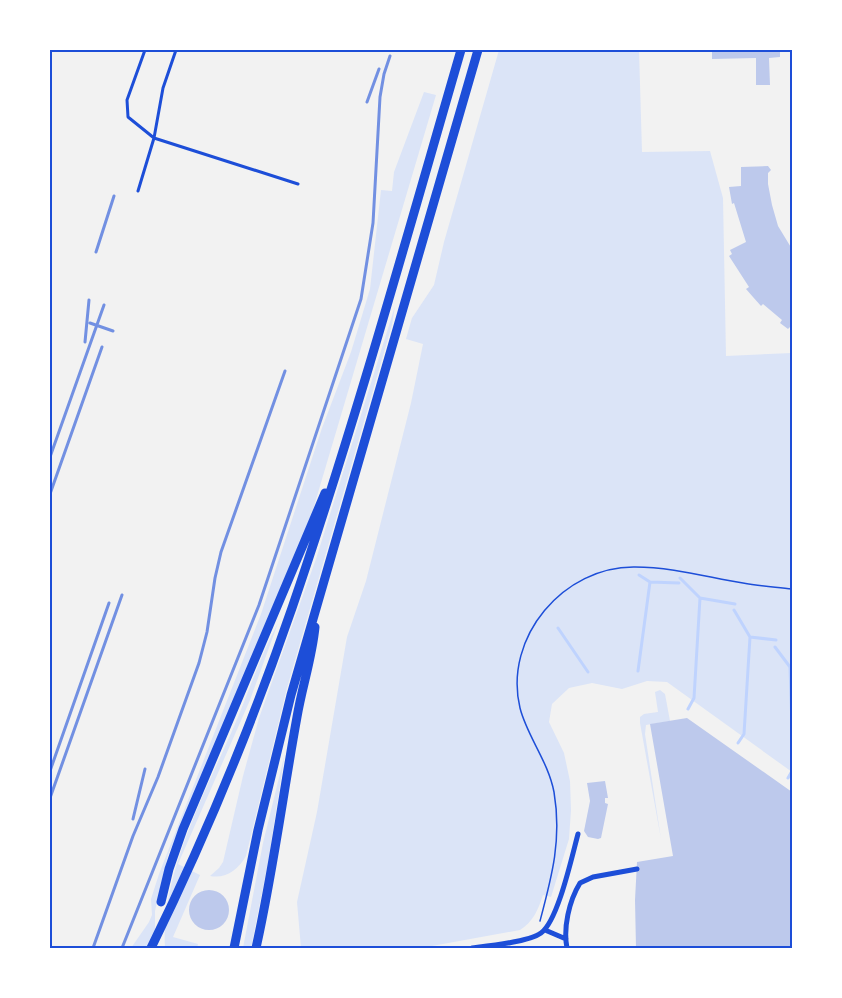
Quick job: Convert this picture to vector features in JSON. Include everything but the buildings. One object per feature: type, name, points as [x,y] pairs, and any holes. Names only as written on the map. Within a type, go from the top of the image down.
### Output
[{"type":"highway","points":[[152,948],[242,745],[292,610],[339,464],[461,50]]},
{"type":"highway","points":[[234,948],[275,756],[478,50]]},
{"type":"highway","points":[[161,902],[169,869],[183,829],[315,514],[339,464]]},
{"type":"highway","points":[[256,948],[275,856],[297,719],[313,649],[317,604]]},
{"type":"street","points":[[472,948],[536,936],[545,930],[555,913],[579,834]]},
{"type":"street","points":[[567,948],[570,908],[580,883],[593,877],[637,869]]},
{"type":"street","points":[[545,930],[566,939]]},
{"type":"lane","points":[[145,50],[127,100],[128,117],[154,138],[298,184]]},
{"type":"lane","points":[[138,191],[154,138],[163,88],[176,50]]},
{"type":"path","points":[[545,930],[539,921],[551,883],[557,844],[554,791],[547,767],[520,710],[517,683],[520,657],[534,624],[566,589],[590,576],[616,568],[636,567],[681,571],[746,584],[792,589]]},
{"type":"shaded area","points":[[499,50],[639,50],[642,152],[710,151],[723,198],[726,356],[792,353],[792,772],[667,682],[647,681],[622,689],[592,683],[569,688],[552,704],[549,722],[564,753],[570,781],[569,839],[551,897],[543,895],[537,911],[528,923],[520,930],[421,948],[301,948],[297,902],[317,812],[347,637],[366,581],[411,403],[423,344],[406,339],[412,318],[434,285],[444,242]]},
{"type":"shaded area","points":[[424,92],[436,95],[312,513],[168,855],[155,911],[155,948],[131,948],[152,915],[151,899],[159,874],[261,614],[322,428],[351,352],[370,289],[381,190],[392,191],[394,172]]},
{"type":"shaded area","points":[[395,306],[392,325],[287,688],[246,856],[226,875],[210,876],[223,862],[259,718],[316,559]]},
{"type":"shaded area","points":[[278,623],[250,700],[178,864],[200,875],[173,937],[198,944],[197,948],[165,948],[165,920],[170,892],[177,863],[187,834]]},
{"type":"shaded area","points":[[660,690],[665,694],[670,721],[646,725],[645,734],[661,839],[640,723],[640,717],[644,714],[658,712],[655,692]]},
{"type":"shaded area","points":[[285,753],[268,862],[251,948],[243,948],[263,843]]},
{"type":"waterway","points":[[638,671],[650,582],[639,575]]},
{"type":"waterway","points":[[680,578],[700,598],[694,698],[688,709]]},
{"type":"waterway","points":[[650,582],[679,583]]},
{"type":"waterway","points":[[700,598],[735,604]]},
{"type":"waterway","points":[[734,610],[750,637],[744,734],[738,743]]},
{"type":"waterway","points":[[558,628],[588,672]]},
{"type":"waterway","points":[[750,637],[776,640]]},
{"type":"waterway","points":[[775,647],[790,667],[792,726]]},
{"type":"waterway","points":[[788,778],[792,771]]},
{"type":"railway","points":[[122,948],[259,605],[361,299],[373,223],[380,97],[390,56]]},
{"type":"railway","points":[[367,102],[379,69]]},
{"type":"railway","points":[[96,252],[114,196]]},
{"type":"railway","points":[[85,342],[89,300]]},
{"type":"railway","points":[[50,457],[104,305]]},
{"type":"railway","points":[[90,323],[113,331]]},
{"type":"railway","points":[[50,494],[102,347]]},
{"type":"railway","points":[[93,948],[199,663],[207,632],[221,552],[285,371]]},
{"type":"railway","points":[[50,798],[122,595]]},
{"type":"railway","points":[[50,771],[109,603]]},
{"type":"railway","points":[[133,819],[145,769]]}]
